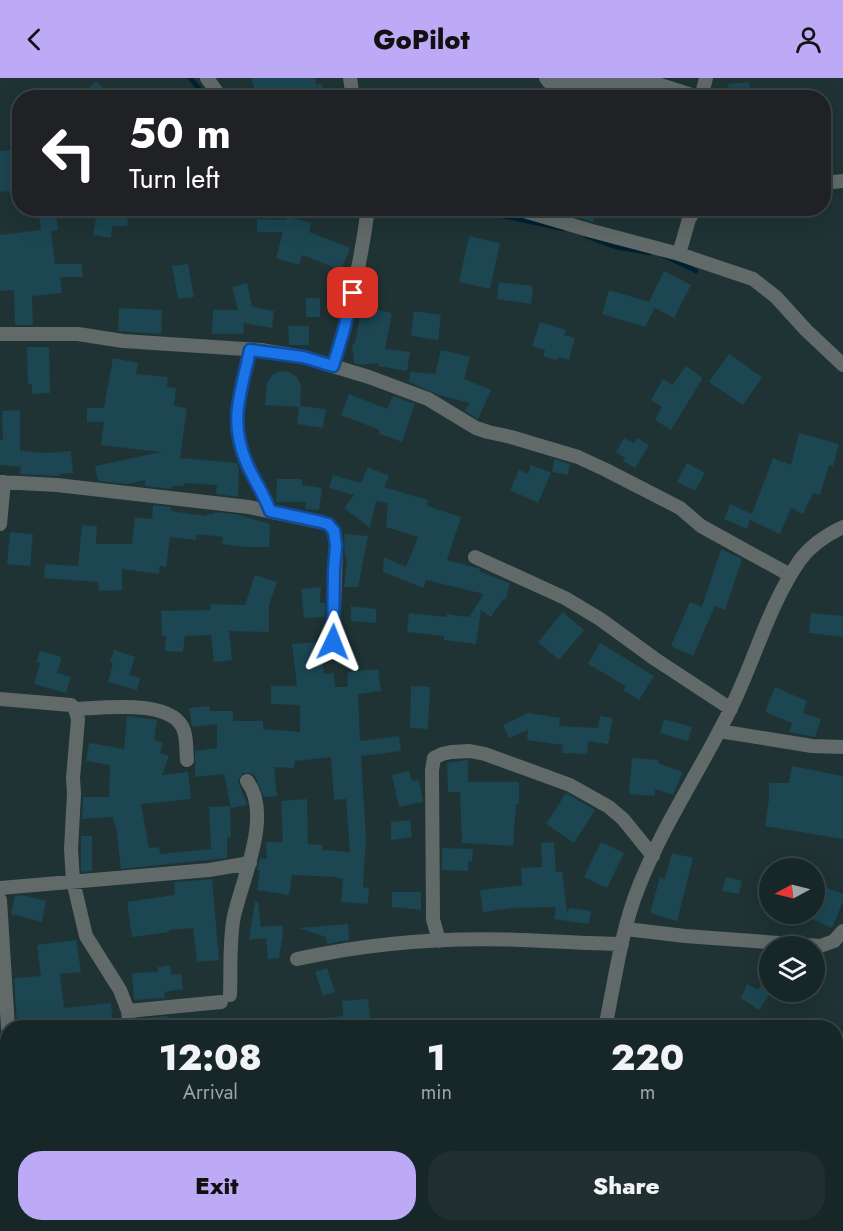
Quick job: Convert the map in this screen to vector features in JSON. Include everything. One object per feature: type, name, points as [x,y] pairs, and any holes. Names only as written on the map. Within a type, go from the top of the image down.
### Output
[{"type":"street","points":[[546,78],[549,82],[561,84],[648,81],[676,90]]},
{"type":"street","points":[[333,366],[358,273],[367,216]]},
{"type":"street","points":[[541,216],[679,254],[753,279],[776,297],[843,365]]},
{"type":"street","points":[[679,254],[691,216]]},
{"type":"street","points":[[0,334],[78,334],[123,340],[250,350],[303,357],[369,377],[428,399],[476,428],[511,436],[568,454],[606,470],[680,508],[701,526],[790,576]]},
{"type":"street","points":[[250,350],[236,416],[238,436],[248,466],[261,487],[270,511]]},
{"type":"street","points":[[0,524],[2,482],[57,485],[249,507],[328,524],[334,531],[336,546],[333,642]]},
{"type":"street","points":[[607,1020],[622,944],[638,887],[666,828],[731,709],[756,648],[790,576],[813,545],[843,527]]},
{"type":"street","points":[[475,557],[565,598],[600,619],[655,659],[731,709]]},
{"type":"street","points":[[0,699],[71,705],[75,709],[78,719],[73,778],[71,849],[73,881],[86,936],[120,990],[129,1020]]},
{"type":"street","points":[[75,709],[157,709],[176,718],[184,731],[187,760]]},
{"type":"street","points":[[720,731],[812,746],[843,747]]},
{"type":"street","points":[[439,940],[433,919],[432,770],[434,758],[442,754],[470,751],[485,754],[570,785],[609,807],[623,819],[653,856]]},
{"type":"street","points":[[128,1011],[226,998],[234,915],[250,863],[255,834],[256,807],[251,787],[247,781]]},
{"type":"street","points":[[0,888],[209,870],[250,863]]},
{"type":"street","points":[[0,900],[8,1020]]},
{"type":"street","points":[[626,929],[685,936],[820,946],[834,941],[843,931]]},
{"type":"street","points":[[297,959],[322,953],[389,944],[439,940],[522,940],[622,944]]},
{"type":"building","points":[[251,78],[315,78],[316,85],[322,84],[324,90],[255,90]]},
{"type":"building","points":[[96,81],[105,90],[87,90]]},
{"type":"building","points":[[749,82],[750,90],[728,90],[728,84]]},
{"type":"building","points":[[12,150],[12,191],[0,192],[0,151]]},
{"type":"building","points":[[39,216],[56,216],[58,230],[51,231],[55,264],[82,264],[83,277],[60,277],[62,293],[32,296],[33,325],[15,325],[14,290],[0,291],[0,235],[41,230]]},
{"type":"building","points":[[97,216],[128,216],[127,226],[112,226],[111,238],[93,235]]},
{"type":"building","points":[[577,216],[595,216],[593,222]]},
{"type":"building","points":[[287,217],[311,223],[309,232],[350,248],[341,270],[302,255],[299,265],[276,258],[283,232],[257,232],[257,219],[286,220]]},
{"type":"building","points":[[469,236],[500,243],[490,289],[459,282]]},
{"type":"building","points":[[188,264],[194,297],[178,299],[172,266]]},
{"type":"building","points":[[664,271],[691,285],[674,318],[655,308],[645,327],[602,314],[609,290],[649,302]]},
{"type":"building","points":[[499,282],[533,286],[531,304],[497,299]]},
{"type":"building","points":[[247,283],[252,307],[274,311],[272,328],[244,323],[243,334],[212,334],[213,310],[238,310],[232,287]]},
{"type":"building","points":[[306,298],[320,298],[320,317],[306,317]]},
{"type":"building","points":[[362,307],[392,313],[385,349],[410,352],[407,371],[378,366],[379,363],[359,365],[354,363],[352,344],[355,343]]},
{"type":"building","points":[[119,308],[162,310],[161,334],[118,331]]},
{"type":"building","points":[[414,311],[441,315],[438,340],[411,336]]},
{"type":"building","points":[[540,322],[566,330],[564,335],[575,338],[569,360],[558,357],[557,360],[543,356],[545,350],[532,346]]},
{"type":"building","points":[[288,326],[309,326],[309,345],[289,345]]},
{"type":"building","points":[[27,347],[49,347],[50,393],[32,394],[32,384],[28,384]]},
{"type":"building","points":[[441,350],[470,357],[464,379],[491,390],[478,419],[465,411],[469,403],[439,395],[409,382],[410,372],[435,374]]},
{"type":"building","points":[[729,354],[762,377],[743,405],[709,382]]},
{"type":"building","points":[[113,358],[138,363],[136,374],[168,377],[167,387],[176,388],[174,406],[187,408],[180,458],[237,463],[239,469],[238,497],[216,494],[217,485],[183,483],[184,486],[172,486],[172,489],[145,486],[145,480],[128,484],[98,481],[95,466],[161,452],[101,445],[104,422],[87,422],[87,408],[104,408]]},
{"type":"building","points":[[686,366],[703,378],[671,430],[655,420],[662,407],[651,400],[663,379],[672,385]]},
{"type":"building","points":[[280,371],[289,372],[297,377],[301,386],[300,406],[326,409],[323,428],[297,424],[299,407],[265,405],[267,383],[272,375]]},
{"type":"building","points":[[349,394],[387,409],[393,396],[415,404],[402,442],[378,433],[380,430],[341,415]]},
{"type":"building","points":[[20,410],[20,451],[45,453],[71,451],[73,473],[59,474],[59,476],[20,474],[21,467],[0,465],[0,440],[3,440],[2,411]]},
{"type":"building","points":[[799,433],[839,444],[833,466],[829,465],[820,495],[813,493],[803,514],[791,508],[780,534],[750,520],[747,529],[724,519],[730,504],[752,514],[773,458],[791,465]]},
{"type":"building","points":[[624,438],[634,443],[637,438],[649,445],[635,468],[623,461],[625,458],[616,452]]},
{"type":"building","points":[[554,459],[570,464],[568,475],[552,472]]},
{"type":"building","points":[[687,463],[705,473],[695,491],[677,482]]},
{"type":"building","points":[[531,465],[551,473],[538,503],[510,490],[519,470],[528,474]]},
{"type":"building","points":[[368,467],[389,476],[384,487],[428,500],[427,506],[461,517],[447,560],[480,569],[480,572],[510,583],[506,599],[503,599],[491,617],[481,610],[476,644],[444,640],[444,636],[407,632],[409,613],[469,617],[484,594],[426,580],[423,588],[383,572],[384,557],[406,567],[418,537],[386,527],[388,503],[376,501],[370,528],[344,508],[354,495],[329,488],[333,475],[361,483]]},
{"type":"building","points":[[277,479],[302,479],[302,485],[322,488],[319,510],[305,509],[306,502],[276,502]]},
{"type":"building","points":[[153,505],[171,507],[171,511],[206,516],[215,514],[215,512],[235,514],[270,524],[269,547],[222,544],[223,537],[197,534],[196,540],[170,537],[166,567],[160,566],[159,574],[122,569],[122,590],[99,591],[98,582],[44,578],[45,564],[78,566],[82,525],[97,526],[96,544],[132,544],[135,517],[152,519]]},
{"type":"building","points":[[10,532],[33,534],[30,566],[7,564]]},
{"type":"building","points":[[344,534],[368,536],[358,587],[344,587],[347,559],[345,558]]},
{"type":"building","points":[[721,549],[742,559],[725,610],[715,606],[693,656],[671,646],[690,602],[702,607]]},
{"type":"building","points":[[255,575],[277,582],[269,605],[269,632],[229,631],[232,660],[214,662],[211,635],[185,636],[183,652],[165,651],[166,636],[162,636],[161,611],[211,610],[211,604],[245,605]]},
{"type":"building","points":[[321,587],[320,603],[325,603],[325,617],[304,618],[301,589]]},
{"type":"building","points":[[351,606],[376,609],[376,623],[351,621]]},
{"type":"building","points":[[563,612],[584,630],[559,660],[538,642]]},
{"type":"building","points":[[811,613],[843,616],[843,637],[809,633]]},
{"type":"building","points":[[320,642],[324,674],[334,673],[335,687],[347,687],[348,672],[378,669],[381,691],[358,694],[360,741],[399,736],[401,751],[361,756],[366,840],[363,887],[369,888],[368,904],[341,902],[343,879],[335,877],[292,875],[289,895],[257,890],[260,870],[257,870],[260,858],[267,859],[266,842],[283,842],[281,801],[307,799],[308,844],[322,845],[322,850],[350,852],[346,799],[334,800],[331,757],[295,761],[294,768],[274,767],[277,796],[264,797],[255,776],[251,773],[243,773],[238,781],[247,805],[231,808],[224,774],[195,777],[195,751],[217,748],[217,724],[192,727],[189,708],[210,706],[210,711],[233,711],[233,721],[263,721],[263,729],[300,732],[300,705],[271,704],[271,686],[297,686],[292,644]]},
{"type":"building","points":[[600,643],[654,676],[639,700],[623,690],[626,686],[588,664]]},
{"type":"building","points":[[114,650],[135,657],[129,675],[140,678],[137,690],[108,682]]},
{"type":"building","points":[[40,651],[62,657],[57,673],[71,677],[66,693],[34,684],[40,663],[36,662]]},
{"type":"building","points":[[411,686],[430,687],[428,729],[410,728]]},
{"type":"building","points":[[775,687],[807,701],[803,713],[821,719],[815,737],[789,732],[792,723],[765,712]]},
{"type":"building","points":[[528,713],[560,718],[559,726],[598,728],[600,716],[613,718],[608,744],[588,741],[587,754],[562,753],[563,745],[527,740],[528,730],[509,738],[503,725]]},
{"type":"building","points":[[127,716],[157,720],[154,740],[163,743],[160,753],[169,756],[162,775],[188,772],[191,799],[141,804],[149,848],[159,847],[160,854],[211,849],[209,807],[230,806],[231,837],[227,837],[227,858],[121,869],[113,817],[82,819],[83,797],[109,797],[110,765],[86,761],[89,743],[124,749]]},
{"type":"building","points":[[664,719],[692,727],[688,741],[660,733]]},
{"type":"building","points":[[632,758],[658,760],[658,763],[683,772],[673,795],[655,789],[655,796],[629,794]]},
{"type":"building","points":[[468,760],[468,782],[519,782],[519,804],[516,804],[513,846],[462,843],[460,792],[448,792],[447,763]]},
{"type":"building","points":[[792,766],[843,776],[843,839],[765,826],[769,783],[789,783]]},
{"type":"building","points":[[409,771],[412,781],[419,780],[423,802],[399,807],[392,775]]},
{"type":"building","points":[[566,793],[595,810],[574,843],[546,824]]},
{"type":"building","points":[[410,820],[412,837],[391,840],[391,822]]},
{"type":"building","points":[[81,836],[92,836],[92,871],[81,872]]},
{"type":"building","points":[[554,842],[556,872],[562,871],[567,913],[570,908],[591,911],[589,924],[554,919],[556,907],[512,908],[483,912],[480,890],[522,885],[521,868],[542,867],[541,843]]},
{"type":"building","points":[[601,842],[624,853],[607,888],[584,877]]},
{"type":"building","points":[[442,848],[473,849],[472,861],[468,861],[468,871],[442,870]]},
{"type":"building","points":[[672,853],[693,858],[677,921],[650,913],[660,877],[665,879]]},
{"type":"building","points":[[726,877],[742,881],[739,894],[722,891]]},
{"type":"building","points":[[212,879],[219,960],[197,962],[193,928],[132,937],[127,902],[174,895],[175,882]]},
{"type":"building","points":[[825,887],[843,894],[843,901],[832,928],[823,924],[825,924]]},
{"type":"building","points":[[392,892],[421,892],[421,910],[392,907]]},
{"type":"building","points":[[21,895],[46,901],[42,922],[11,914],[15,896]]},
{"type":"building","points":[[255,902],[258,902],[261,927],[282,925],[279,958],[268,959],[266,938],[249,940]]},
{"type":"building","points":[[348,924],[349,940],[327,944],[326,937],[299,928]]},
{"type":"building","points":[[76,940],[81,972],[60,974],[64,1008],[111,1003],[112,1020],[17,1020],[14,978],[41,976],[37,945]]},
{"type":"building","points":[[170,965],[171,975],[181,974],[183,989],[164,992],[165,998],[134,1000],[132,973],[158,972],[158,967]]},
{"type":"building","points":[[327,968],[335,992],[323,996],[315,972]]},
{"type":"building","points":[[747,984],[758,990],[759,988],[759,1002],[764,1002],[759,1010],[741,998]]},
{"type":"building","points":[[368,999],[370,1020],[318,1020],[343,1016],[342,1001]]},
{"type":"building","points":[[168,1016],[168,1020],[139,1020]]},
{"type":"waterway","points":[[190,78],[200,90]]},
{"type":"waterway","points":[[502,216],[564,229]]},
{"type":"waterway","points":[[586,236],[615,247],[650,253]]},
{"type":"waterway","points":[[664,256],[696,271]]},
{"type":"route","points":[[333,642],[336,546],[334,531],[328,524],[270,511],[266,497],[248,466],[238,436],[236,416],[250,350],[303,357],[333,366],[353,293]]}]
